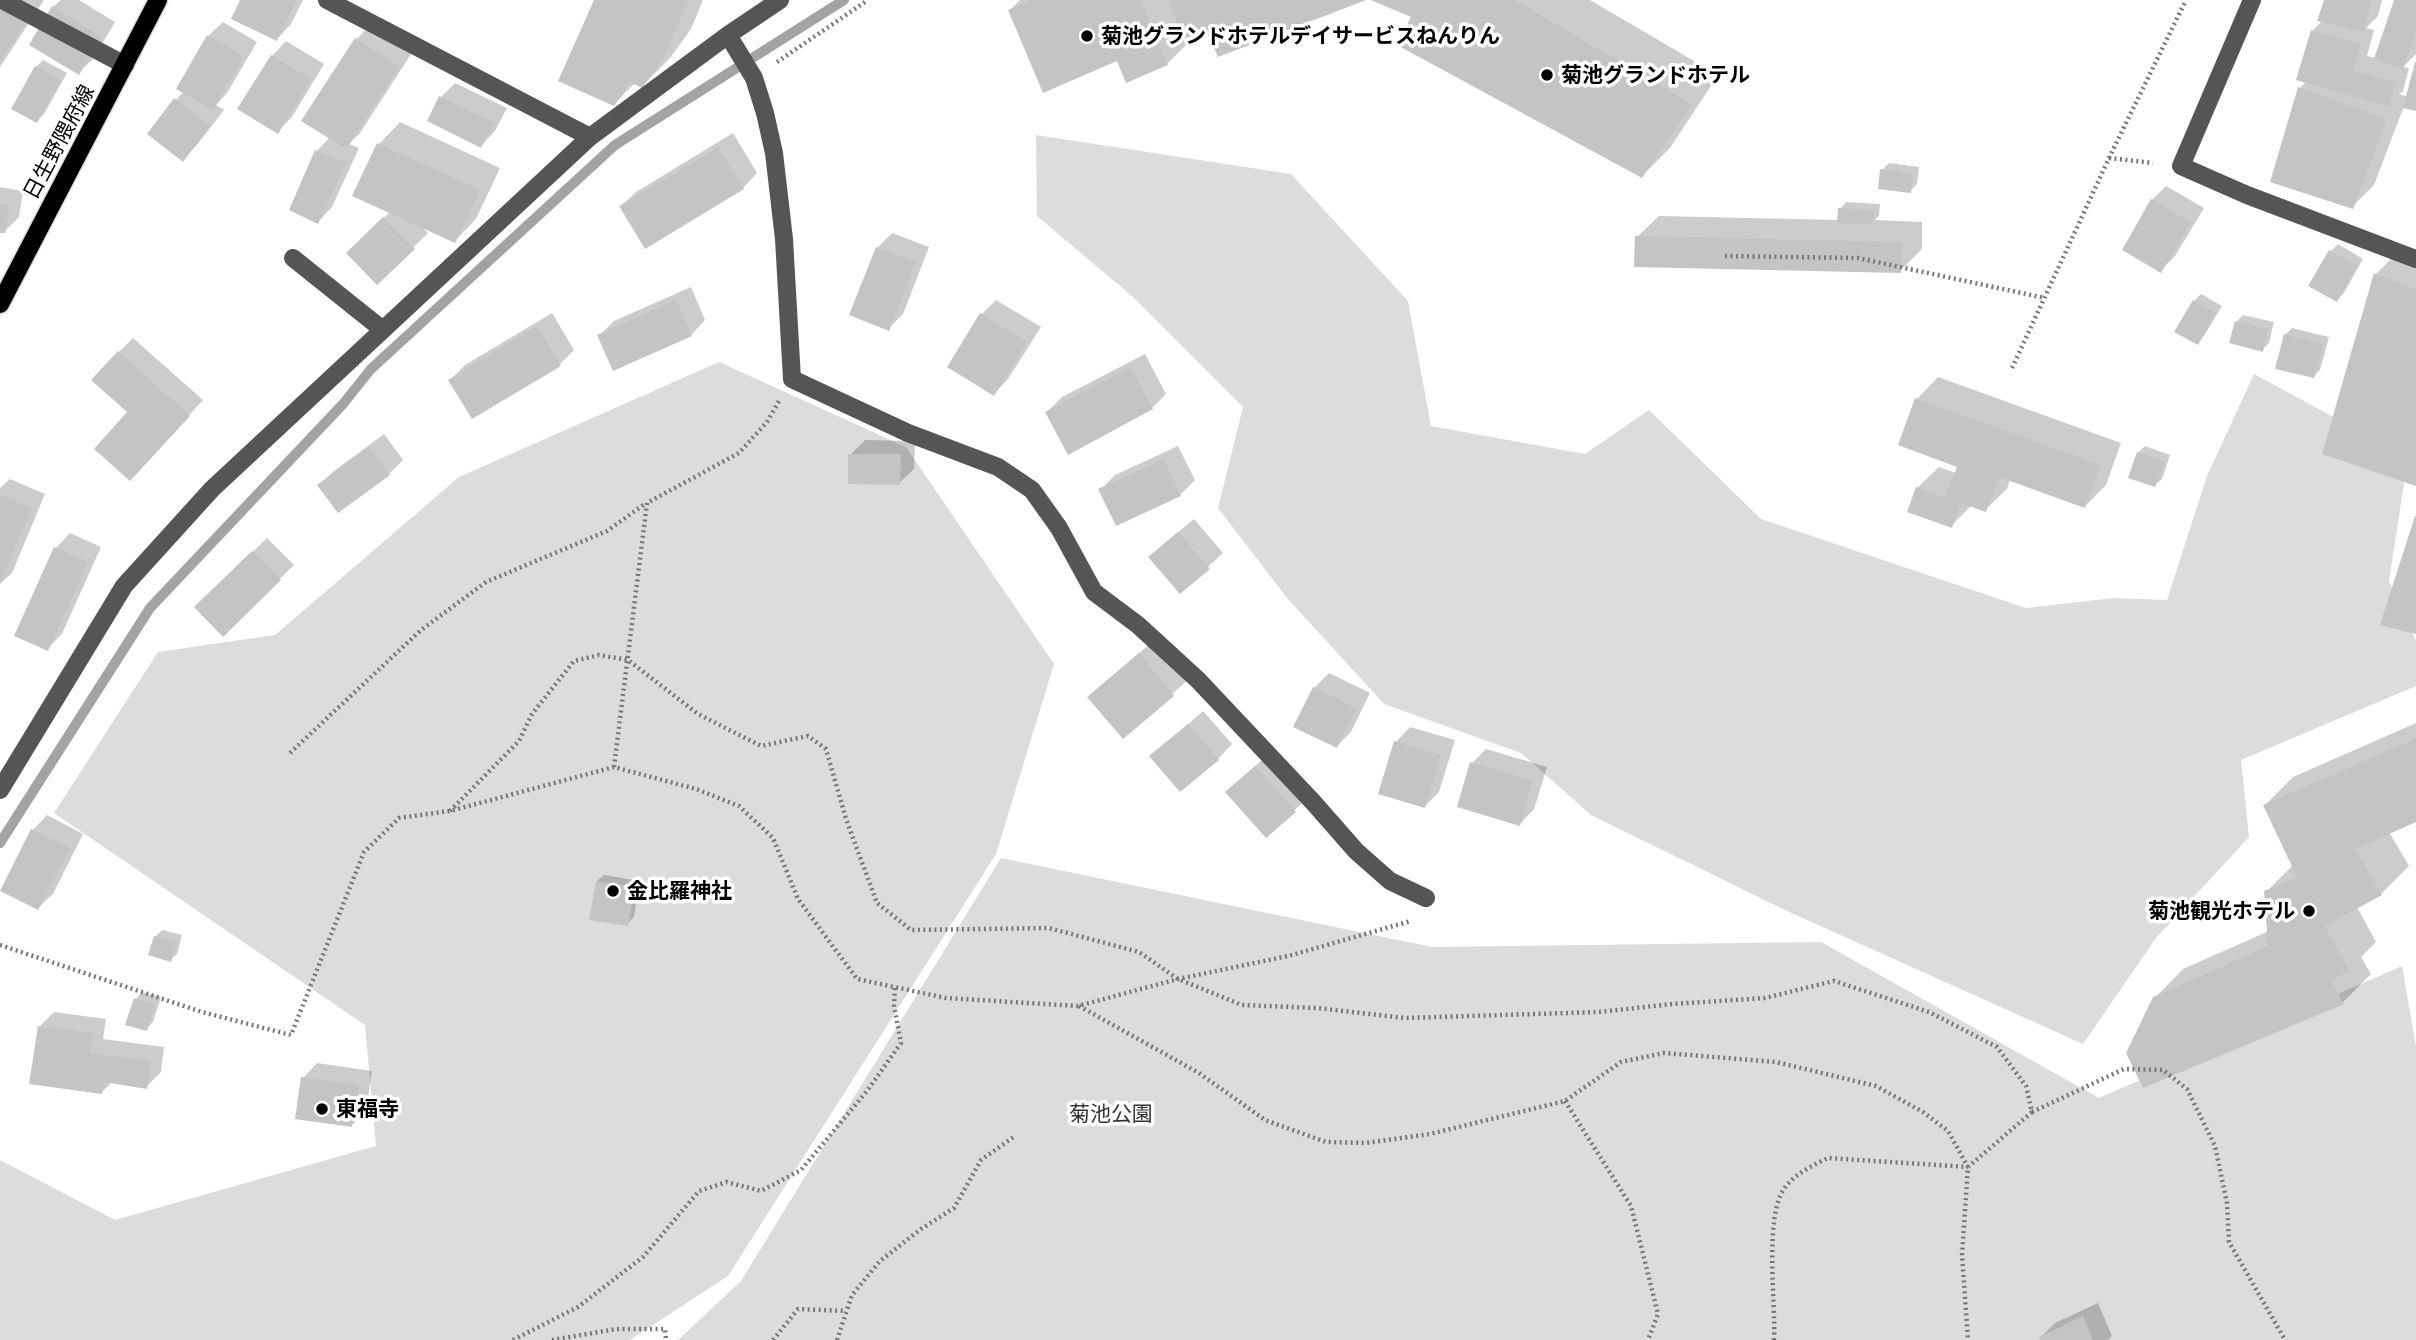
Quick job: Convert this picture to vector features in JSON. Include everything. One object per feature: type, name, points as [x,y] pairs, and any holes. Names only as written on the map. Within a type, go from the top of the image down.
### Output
[{"type":"main road","name":"日生野隈府線","points":[[0,304],[158,0]]},
{"type":"street","points":[[2,0],[125,65]]},
{"type":"street","points":[[327,0],[590,137]]},
{"type":"street","points":[[0,790],[124,586],[212,489],[590,137],[780,0]]},
{"type":"street","points":[[2252,0],[2182,166],[2247,195],[2416,260]]},
{"type":"street","points":[[728,35],[754,78],[776,165],[785,239],[792,379],[908,433],[998,467],[1032,490],[1059,528],[1094,592],[1138,625],[1198,680],[1356,851],[1390,881],[1426,898]]},
{"type":"street","points":[[293,258],[383,330]]},
{"type":"path","points":[[754,78],[868,0]]},
{"type":"path","points":[[2012,368],[2186,0]]},
{"type":"path","points":[[2109,158],[2182,166]]},
{"type":"path","points":[[1725,256],[1858,258],[2045,298]]},
{"type":"path","points":[[290,753],[421,630],[486,582],[607,531],[647,503],[739,453],[766,422],[792,379]]},
{"type":"path","points":[[614,767],[647,503]]},
{"type":"path","points":[[450,811],[519,741],[532,714],[574,661],[598,655],[628,660],[698,715],[761,746],[808,736],[825,749],[846,819],[877,903],[911,930],[1049,928],[1139,951],[1178,979],[1242,1005],[1317,1008],[1405,1018],[1599,1012],[1765,998],[1833,981],[1929,1012],[1997,1047],[2026,1087],[2032,1112]]},
{"type":"path","points":[[0,945],[202,1012],[291,1035],[365,852],[400,818],[450,811],[614,767],[696,789],[738,806],[773,838],[798,899],[857,979],[946,999],[1078,1006],[1178,979],[1288,956],[1412,921],[1426,898]]},
{"type":"path","points":[[515,1339],[578,1307],[643,1256],[699,1191],[727,1182],[761,1191],[801,1170],[867,1091],[901,1043],[894,1006],[895,987]]},
{"type":"path","points":[[1078,1006],[1199,1073],[1265,1120],[1326,1142],[1366,1143],[1430,1134],[1565,1101],[1621,1062],[1664,1052],[1776,1062],[1876,1086],[1923,1112],[1948,1131],[1968,1167],[1962,1255],[1968,1340]]},
{"type":"path","points":[[1774,1340],[1772,1223],[1783,1190],[1810,1166],[1828,1158],[1968,1167],[2032,1112],[2124,1069],[2163,1070],[2187,1089],[2215,1146],[2227,1203],[2229,1242],[2285,1340]]},
{"type":"path","points":[[1565,1101],[1631,1206],[1658,1314],[1648,1340]]},
{"type":"path","points":[[837,1340],[852,1295],[880,1261],[921,1229],[954,1208],[981,1160],[1015,1136]]},
{"type":"path","points":[[773,1340],[798,1309],[846,1311]]},
{"type":"path","points":[[552,1340],[616,1329],[665,1329],[666,1340]]},
{"type":"path","points":[[515,1339],[527,1340]]},
{"type":"green space","points":[[1036,135],[1291,174],[1408,301],[1431,426],[1585,454],[1649,410],[1761,519],[2026,608],[2114,598],[2167,600],[2207,476],[2254,374],[2352,427],[2407,464],[2389,581],[2416,641],[2416,686],[2241,760],[2249,837],[2156,938],[2083,1044],[1785,910],[1591,815],[1521,753],[1384,704],[1287,598],[1218,508],[1243,407],[1133,297],[1037,216]]},
{"type":"green space","points":[[719,362],[906,447],[1054,664],[996,854],[728,1276],[630,1340],[0,1340],[0,1160],[115,1220],[376,1146],[365,1025],[54,813],[158,652],[275,635],[459,477]]},
{"type":"green space","name":"菊池公園","points":[[1001,858],[1432,947],[1821,942],[2099,1098],[2402,966],[2416,1046],[2416,1340],[678,1340],[741,1281]]},
{"type":"building","points":[[0,0],[22,0],[35,8],[0,62]]},
{"type":"building","points":[[240,0],[297,0],[277,41],[231,19]]},
{"type":"building","points":[[594,0],[689,0],[663,59],[642,88],[630,82],[614,106],[558,81]]},
{"type":"building","name":"菊池グランドホテルデイサービスねんりん","points":[[1031,0],[1140,0],[1168,65],[1126,83],[1117,61],[1043,93],[1008,10]]},
{"type":"building","points":[[1168,0],[1366,0],[1218,57],[1208,35],[1186,45]]},
{"type":"building","name":"菊池グランドホテル","points":[[1371,0],[1515,0],[1692,104],[1642,178],[1397,45],[1411,17]]},
{"type":"building","points":[[2324,0],[2372,0],[2364,32],[2317,21]]},
{"type":"building","points":[[2394,0],[2416,0],[2416,34],[2403,69],[2374,59]]},
{"type":"building","points":[[52,6],[102,37],[79,75],[29,45]]},
{"type":"building","points":[[2311,30],[2361,44],[2353,70],[2396,83],[2389,107],[2296,80]]},
{"type":"building","points":[[207,35],[244,56],[213,110],[176,89]]},
{"type":"building","points":[[355,38],[400,66],[346,149],[301,121]]},
{"type":"building","points":[[271,55],[311,79],[278,134],[237,109]]},
{"type":"building","points":[[2416,62],[2416,111],[2403,108]]},
{"type":"building","points":[[35,66],[61,80],[37,123],[11,109]]},
{"type":"building","points":[[2298,87],[2387,119],[2353,209],[2270,182]]},
{"type":"building","points":[[439,96],[494,123],[481,148],[427,121]]},
{"type":"building","points":[[174,98],[210,125],[183,162],[147,134]]},
{"type":"building","points":[[377,143],[480,190],[455,243],[352,196]]},
{"type":"building","points":[[718,147],[744,189],[645,249],[619,206]]},
{"type":"building","points":[[315,150],[346,163],[318,224],[289,210]]},
{"type":"building","points":[[1880,169],[1913,174],[1911,193],[1878,189]]},
{"type":"building","points":[[2151,199],[2191,222],[2161,273],[2122,250]]},
{"type":"building","points":[[0,204],[10,205],[5,233],[0,233]]},
{"type":"building","points":[[1838,208],[1874,210],[1873,225],[1837,223]]},
{"type":"building","points":[[383,217],[415,249],[377,285],[346,253]]},
{"type":"building","points":[[1635,236],[1902,242],[1901,273],[1634,267]]},
{"type":"building","points":[[876,247],[916,262],[889,331],[849,315]]},
{"type":"building","points":[[2329,250],[2357,266],[2337,302],[2308,286]]},
{"type":"building","points":[[2374,273],[2416,289],[2416,486],[2322,454]]},
{"type":"building","points":[[676,300],[692,336],[613,371],[597,335]]},
{"type":"building","points":[[2193,300],[2216,313],[2198,345],[2174,332]]},
{"type":"building","points":[[980,313],[1027,342],[994,396],[947,367]]},
{"type":"building","points":[[2235,321],[2268,329],[2263,352],[2229,343]]},
{"type":"building","points":[[537,326],[561,366],[472,419],[448,380]]},
{"type":"building","points":[[2284,334],[2323,344],[2314,378],[2275,369]]},
{"type":"building","points":[[118,351],[190,416],[130,481],[94,449],[127,412],[91,380]]},
{"type":"building","points":[[1130,367],[1153,409],[1068,455],[1045,412]]},
{"type":"building","points":[[1915,398],[2101,465],[2085,508],[1999,477],[1986,512],[1961,503],[1952,528],[1907,512],[1916,487],[1945,497],[1957,467],[1898,445]]},
{"type":"building","points":[[369,447],[390,475],[338,513],[317,485]]},
{"type":"building","points":[[2137,452],[2165,461],[2155,487],[2128,478]]},
{"type":"building","points":[[848,454],[901,454],[900,485],[848,484]]},
{"type":"building","points":[[1164,459],[1181,496],[1116,526],[1098,489]]},
{"type":"building","points":[[0,495],[32,508],[0,583]]},
{"type":"building","points":[[2416,516],[2416,634],[2380,625]]},
{"type":"building","points":[[1178,532],[1210,569],[1180,594],[1148,557]]},
{"type":"building","points":[[54,547],[88,562],[48,651],[14,636]]},
{"type":"building","points":[[252,551],[281,580],[223,637],[194,607]]},
{"type":"building","points":[[1139,653],[1174,696],[1123,739],[1087,697]]},
{"type":"building","points":[[1313,687],[1357,708],[1337,748],[1293,727]]},
{"type":"building","points":[[1188,724],[1219,760],[1180,792],[1149,756]]},
{"type":"building","name":"菊池観光ホテル","points":[[2416,738],[2416,822],[2355,849],[2382,895],[2325,926],[2350,972],[2331,980],[2344,1004],[2143,1088],[2126,1053],[2153,997],[2268,946],[2264,891],[2297,877],[2263,805]]},
{"type":"building","points":[[1394,741],[1441,755],[1425,808],[1378,794]]},
{"type":"building","points":[[1470,762],[1533,781],[1520,826],[1457,807]]},
{"type":"building","points":[[1255,766],[1296,812],[1266,838],[1225,792]]},
{"type":"building","points":[[31,829],[70,848],[38,910],[0,891]]},
{"type":"building","points":[[596,881],[635,887],[628,926],[589,920]]},
{"type":"building","points":[[154,936],[177,942],[171,962],[148,955]]},
{"type":"building","points":[[134,998],[155,1004],[147,1031],[125,1025]]},
{"type":"building","points":[[38,1026],[93,1033],[90,1053],[151,1061],[147,1089],[104,1082],[102,1094],[29,1084]]},
{"type":"building","points":[[301,1077],[359,1085],[352,1127],[295,1119]]},
{"type":"building","points":[[2083,1316],[2093,1340],[2040,1340],[2039,1337]]},
{"type":"waterway","points":[[0,843],[150,608],[343,404],[371,369],[615,145],[844,0]]},
{"type":"place","name":"菊池グランドホテルデイサービスねんりん","points":[[1087,36]]},
{"type":"place","name":"菊池グランドホテル","points":[[1547,75]]},
{"type":"place","name":"金比羅神社","points":[[613,891]]},
{"type":"place","name":"菊池観光ホテル","points":[[2309,911]]},
{"type":"place","name":"東福寺","points":[[322,1109]]}]
